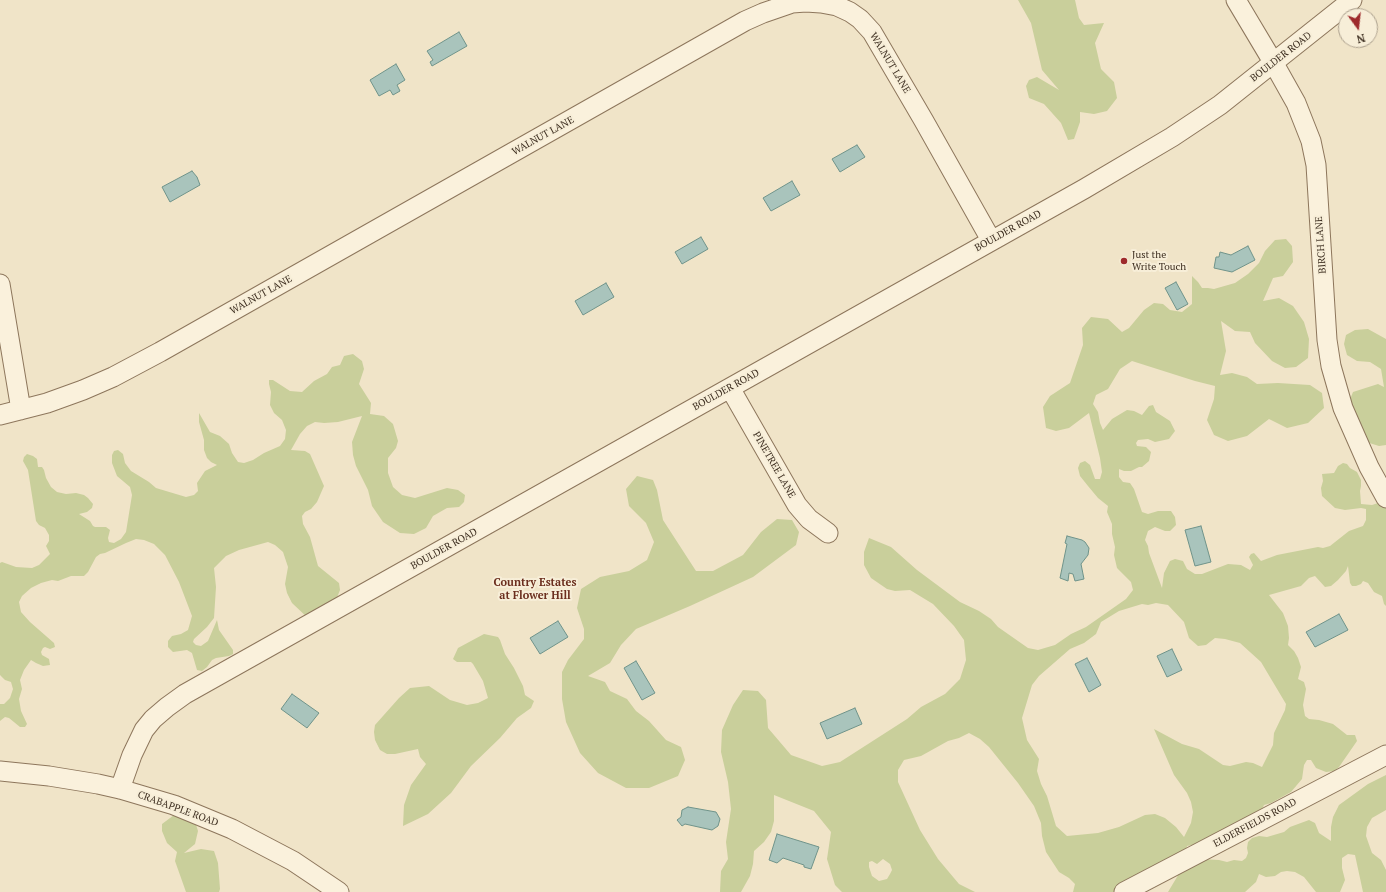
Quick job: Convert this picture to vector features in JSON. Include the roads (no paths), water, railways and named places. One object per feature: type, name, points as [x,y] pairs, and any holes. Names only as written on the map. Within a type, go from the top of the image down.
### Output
[{"type":"street","name":"BIRCH LANE","points":[[1236,0],[1274,62],[1296,103],[1311,141],[1316,165],[1327,340],[1331,366],[1343,408],[1386,498]]},
{"type":"street","name":"BOULDER ROAD","points":[[120,788],[132,755],[144,730],[153,719],[184,694],[1084,189],[1182,131],[1220,104],[1352,0]]},
{"type":"street","name":"WALNUT LANE","points":[[0,414],[47,403],[83,390],[120,374],[745,21],[763,13],[792,4],[821,2],[837,6],[850,12],[870,29],[991,240]]},
{"type":"street","points":[[0,284],[22,410]]},
{"type":"street","name":"PINETREE LANE","points":[[730,388],[797,505],[809,519],[828,533]]},
{"type":"street","name":"ELDERFIELDS ROAD","points":[[1124,892],[1386,755]]},
{"type":"street","name":"CRABAPPLE ROAD","points":[[0,771],[49,776],[120,788],[174,805],[232,829],[293,862],[339,892]]},
{"type":"water","points":[[459,32],[467,46],[432,66],[430,62],[433,60],[427,51]]},
{"type":"water","points":[[396,64],[405,80],[397,85],[400,91],[393,95],[390,90],[379,96],[370,80]]},
{"type":"water","points":[[857,145],[865,157],[840,172],[832,159]]},
{"type":"water","points":[[192,171],[197,177],[200,185],[170,202],[162,187]]},
{"type":"water","points":[[792,181],[800,195],[771,211],[763,198]]},
{"type":"water","points":[[701,237],[708,249],[682,264],[675,252]]},
{"type":"water","points":[[1248,246],[1255,260],[1232,272],[1214,268],[1216,257],[1219,257],[1220,252],[1231,255]]},
{"type":"water","points":[[1176,282],[1188,304],[1177,310],[1165,288]]},
{"type":"water","points":[[606,283],[614,297],[583,315],[575,301]]},
{"type":"water","points":[[1201,526],[1211,562],[1195,566],[1185,530]]},
{"type":"water","points":[[1067,536],[1082,540],[1089,548],[1088,555],[1081,564],[1084,579],[1075,581],[1073,574],[1069,573],[1068,581],[1060,578],[1067,544],[1065,543]]},
{"type":"water","points":[[1339,614],[1348,630],[1315,647],[1306,632]]},
{"type":"water","points":[[558,621],[568,637],[540,654],[530,638]]},
{"type":"water","points":[[1172,649],[1182,670],[1167,677],[1157,656]]},
{"type":"water","points":[[1087,658],[1101,685],[1089,692],[1075,664]]},
{"type":"water","points":[[636,661],[655,693],[642,700],[624,668]]},
{"type":"water","points":[[292,694],[319,713],[307,728],[281,709]]},
{"type":"water","points":[[855,708],[862,724],[827,739],[820,723]]},
{"type":"water","points":[[688,807],[716,812],[720,819],[718,826],[712,830],[685,824],[682,826],[677,820],[681,817],[682,810]]},
{"type":"water","points":[[777,834],[819,847],[811,869],[783,858],[777,863],[769,860]]},
{"type":"place","name":"Just the Write Touch","points":[[1124,261]]},
{"type":"district","name":"Country Estates at Flower Hill","points":[[535,589]]}]
